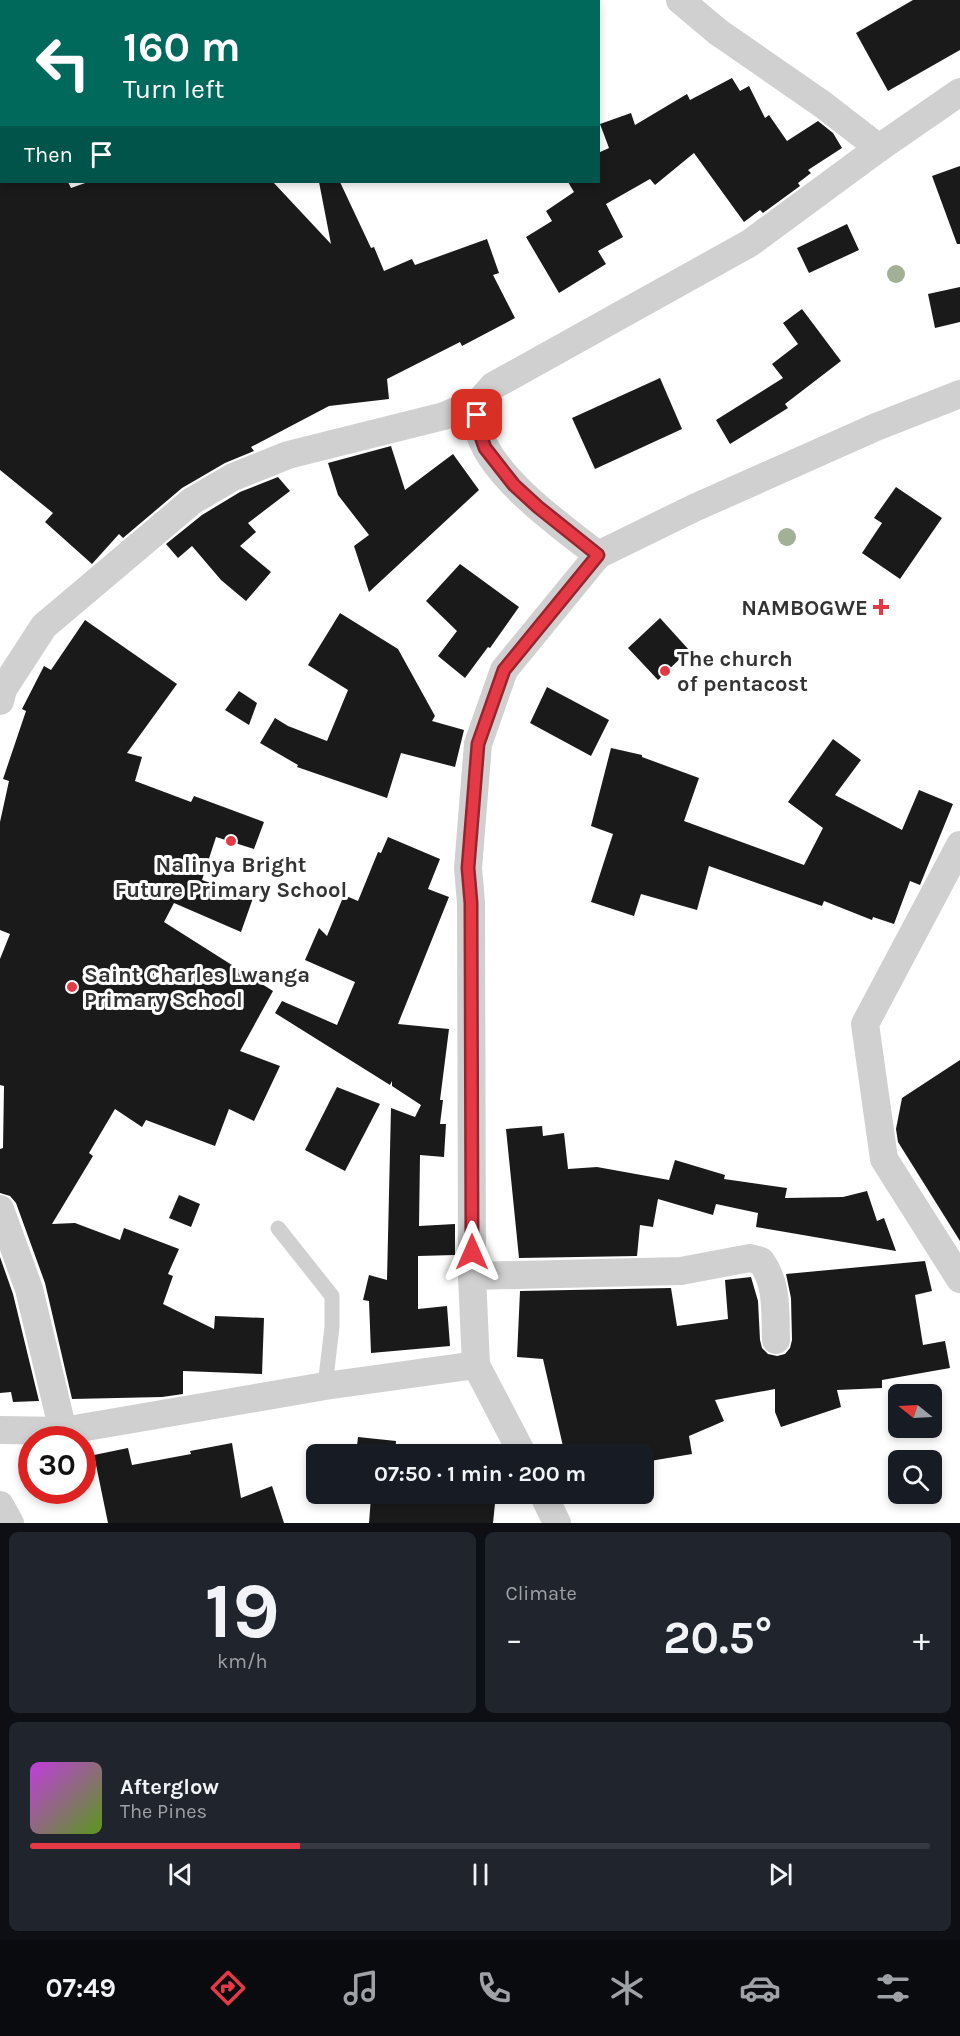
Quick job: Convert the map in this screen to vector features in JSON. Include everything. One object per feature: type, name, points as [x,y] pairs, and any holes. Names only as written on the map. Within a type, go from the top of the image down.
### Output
[{"type":"street","points":[[680,0],[718,32],[822,104],[879,148]]},
{"type":"street","points":[[0,701],[3,689],[44,626],[192,501],[232,477],[288,454],[444,416],[480,400],[493,386],[750,243],[879,148],[960,92]]},
{"type":"street","points":[[517,1444],[476,1365],[472,1276],[471,903],[468,868],[478,744],[504,670],[598,555],[737,488],[876,427],[960,394]]},
{"type":"street","points":[[480,400],[478,422],[485,448],[514,485],[598,555]]},
{"type":"street","points":[[960,845],[865,1024],[884,1159],[960,1279]]},
{"type":"street","points":[[0,1209],[30,1289],[62,1426]]},
{"type":"street","points":[[472,1276],[681,1271],[750,1258],[761,1261],[768,1271],[775,1295],[776,1340]]},
{"type":"street","points":[[92,1426],[325,1386],[476,1365]]},
{"type":"street","points":[[0,1430],[18,1430]]},
{"type":"street","points":[[548,1504],[557,1523]]},
{"type":"street","points":[[0,1505],[10,1523]]},
{"type":"lane","points":[[278,1228],[332,1296],[333,1327],[325,1386]]},
{"type":"building","points":[[913,0],[960,0],[960,50],[888,91],[856,33]]},
{"type":"building","points":[[732,78],[740,91],[749,86],[765,118],[769,115],[787,141],[818,121],[833,133],[842,148],[808,170],[811,173],[798,183],[800,186],[763,213],[760,210],[744,222],[694,153],[655,185],[650,179],[606,204],[623,237],[598,251],[606,264],[559,293],[526,237],[552,221],[546,211],[574,192],[569,183],[600,183],[600,152],[609,148],[600,124],[631,113],[635,125],[687,94],[690,100]]},
{"type":"building","points":[[960,166],[960,244],[957,244],[932,176]]},
{"type":"building","points":[[0,183],[68,183],[71,188],[85,183],[274,183],[331,244],[319,183],[340,183],[384,271],[412,259],[415,265],[487,239],[499,273],[493,275],[515,318],[462,346],[460,342],[387,379],[389,399],[329,406],[251,447],[254,451],[225,463],[182,488],[123,538],[119,534],[92,564],[45,522],[53,513],[0,470]]},
{"type":"building","points":[[847,224],[859,250],[809,273],[797,248]]},
{"type":"building","points":[[960,287],[960,322],[935,328],[928,294]]},
{"type":"building","points":[[802,309],[841,361],[785,404],[788,408],[730,444],[716,420],[783,378],[772,364],[798,344],[783,323]]},
{"type":"building","points":[[660,378],[682,429],[595,469],[572,418]]},
{"type":"building","points":[[391,446],[405,490],[453,454],[479,490],[369,592],[354,546],[369,535],[338,495],[328,463]]},
{"type":"building","points":[[278,477],[290,491],[248,523],[256,532],[240,546],[271,572],[246,601],[221,580],[192,546],[178,558],[166,544],[202,515],[240,492]]},
{"type":"building","points":[[896,487],[942,518],[900,579],[862,553],[882,523],[874,518]]},
{"type":"building","points":[[460,564],[519,607],[465,678],[438,656],[457,631],[426,601]]},
{"type":"building","points":[[340,613],[398,649],[435,716],[432,721],[464,730],[455,767],[401,753],[387,798],[297,767],[298,765],[260,743],[275,718],[288,726],[327,741],[348,690],[308,665]]},
{"type":"building","points":[[660,618],[689,650],[658,680],[628,648]]},
{"type":"building","points":[[85,620],[177,684],[127,753],[142,757],[135,781],[191,802],[194,796],[264,822],[254,849],[216,837],[202,880],[253,898],[241,932],[174,903],[164,922],[273,991],[240,1051],[280,1066],[254,1121],[229,1109],[215,1146],[146,1120],[142,1127],[115,1109],[89,1153],[93,1156],[52,1224],[75,1223],[120,1240],[124,1228],[179,1249],[168,1274],[173,1276],[163,1304],[214,1329],[215,1316],[264,1318],[262,1374],[183,1371],[183,1394],[162,1397],[72,1399],[45,1283],[16,1203],[10,1196],[0,1193],[4,1086],[0,1085],[0,959],[10,934],[0,930],[0,822],[9,781],[3,779],[26,711],[22,709],[44,666],[51,670]]},
{"type":"building","points":[[547,687],[609,720],[591,756],[530,723]]},
{"type":"building","points":[[239,691],[257,703],[249,725],[225,710]]},
{"type":"building","points":[[833,739],[861,760],[835,795],[902,830],[919,790],[953,804],[920,885],[910,881],[894,924],[873,917],[872,920],[824,901],[822,906],[709,866],[697,910],[641,894],[634,916],[591,902],[613,834],[591,826],[611,748],[642,755],[642,757],[699,778],[684,821],[804,865],[823,828],[788,802]]},
{"type":"building","points":[[388,837],[440,859],[428,889],[449,897],[398,1024],[449,1029],[440,1100],[443,1100],[440,1124],[446,1124],[444,1157],[420,1155],[419,1226],[455,1224],[455,1255],[418,1256],[418,1309],[447,1306],[450,1346],[371,1353],[369,1301],[363,1300],[369,1275],[387,1280],[391,1108],[415,1117],[421,1105],[392,1086],[392,1081],[390,1085],[275,1013],[282,1001],[337,1025],[355,982],[305,960],[319,928],[327,936],[344,895],[358,901],[378,852],[381,853]]},
{"type":"building","points":[[960,1060],[960,1241],[898,1142],[896,1129],[902,1098]]},
{"type":"building","points":[[337,1087],[380,1104],[345,1171],[305,1150]]},
{"type":"building","points":[[542,1126],[543,1136],[564,1133],[568,1169],[597,1167],[669,1180],[675,1160],[725,1175],[724,1179],[787,1188],[785,1198],[843,1197],[867,1191],[877,1221],[884,1218],[896,1251],[756,1227],[758,1213],[716,1204],[713,1215],[658,1199],[653,1227],[640,1225],[637,1256],[519,1258],[506,1129]]},
{"type":"building","points":[[179,1195],[200,1204],[191,1227],[169,1218]]},
{"type":"building","points":[[0,1257],[13,1294],[39,1401],[13,1402],[11,1392],[0,1393]]},
{"type":"building","points":[[925,1261],[932,1291],[915,1295],[923,1345],[945,1341],[950,1368],[882,1380],[882,1388],[837,1390],[841,1407],[781,1427],[775,1412],[775,1389],[715,1400],[724,1421],[689,1436],[692,1454],[654,1460],[654,1444],[562,1444],[543,1359],[517,1357],[520,1291],[671,1288],[677,1326],[728,1319],[725,1280],[751,1277],[758,1301],[762,1348],[768,1354],[777,1356],[785,1354],[792,1340],[791,1298],[786,1274]]},
{"type":"building","points":[[358,1437],[396,1441],[396,1444],[357,1444]]},
{"type":"building","points":[[232,1443],[241,1498],[272,1486],[284,1523],[108,1523],[96,1455],[128,1448],[132,1465],[191,1454],[190,1451]]},
{"type":"building","points":[[370,1504],[495,1504],[493,1523],[369,1523]]},
{"type":"place","name":"NAMBOGWE","points":[[881,607]]},
{"type":"place","name":"The church of pentacost","points":[[665,671]]},
{"type":"place","name":"Nalinya Bright Future Primary School","points":[[231,841]]},
{"type":"place","name":"Saint Charles Lwanga Primary School","points":[[72,987]]},
{"type":"route","points":[[472,1252],[471,903],[468,868],[478,744],[504,670],[598,555],[514,485],[485,448],[478,428],[477,415]]}]
